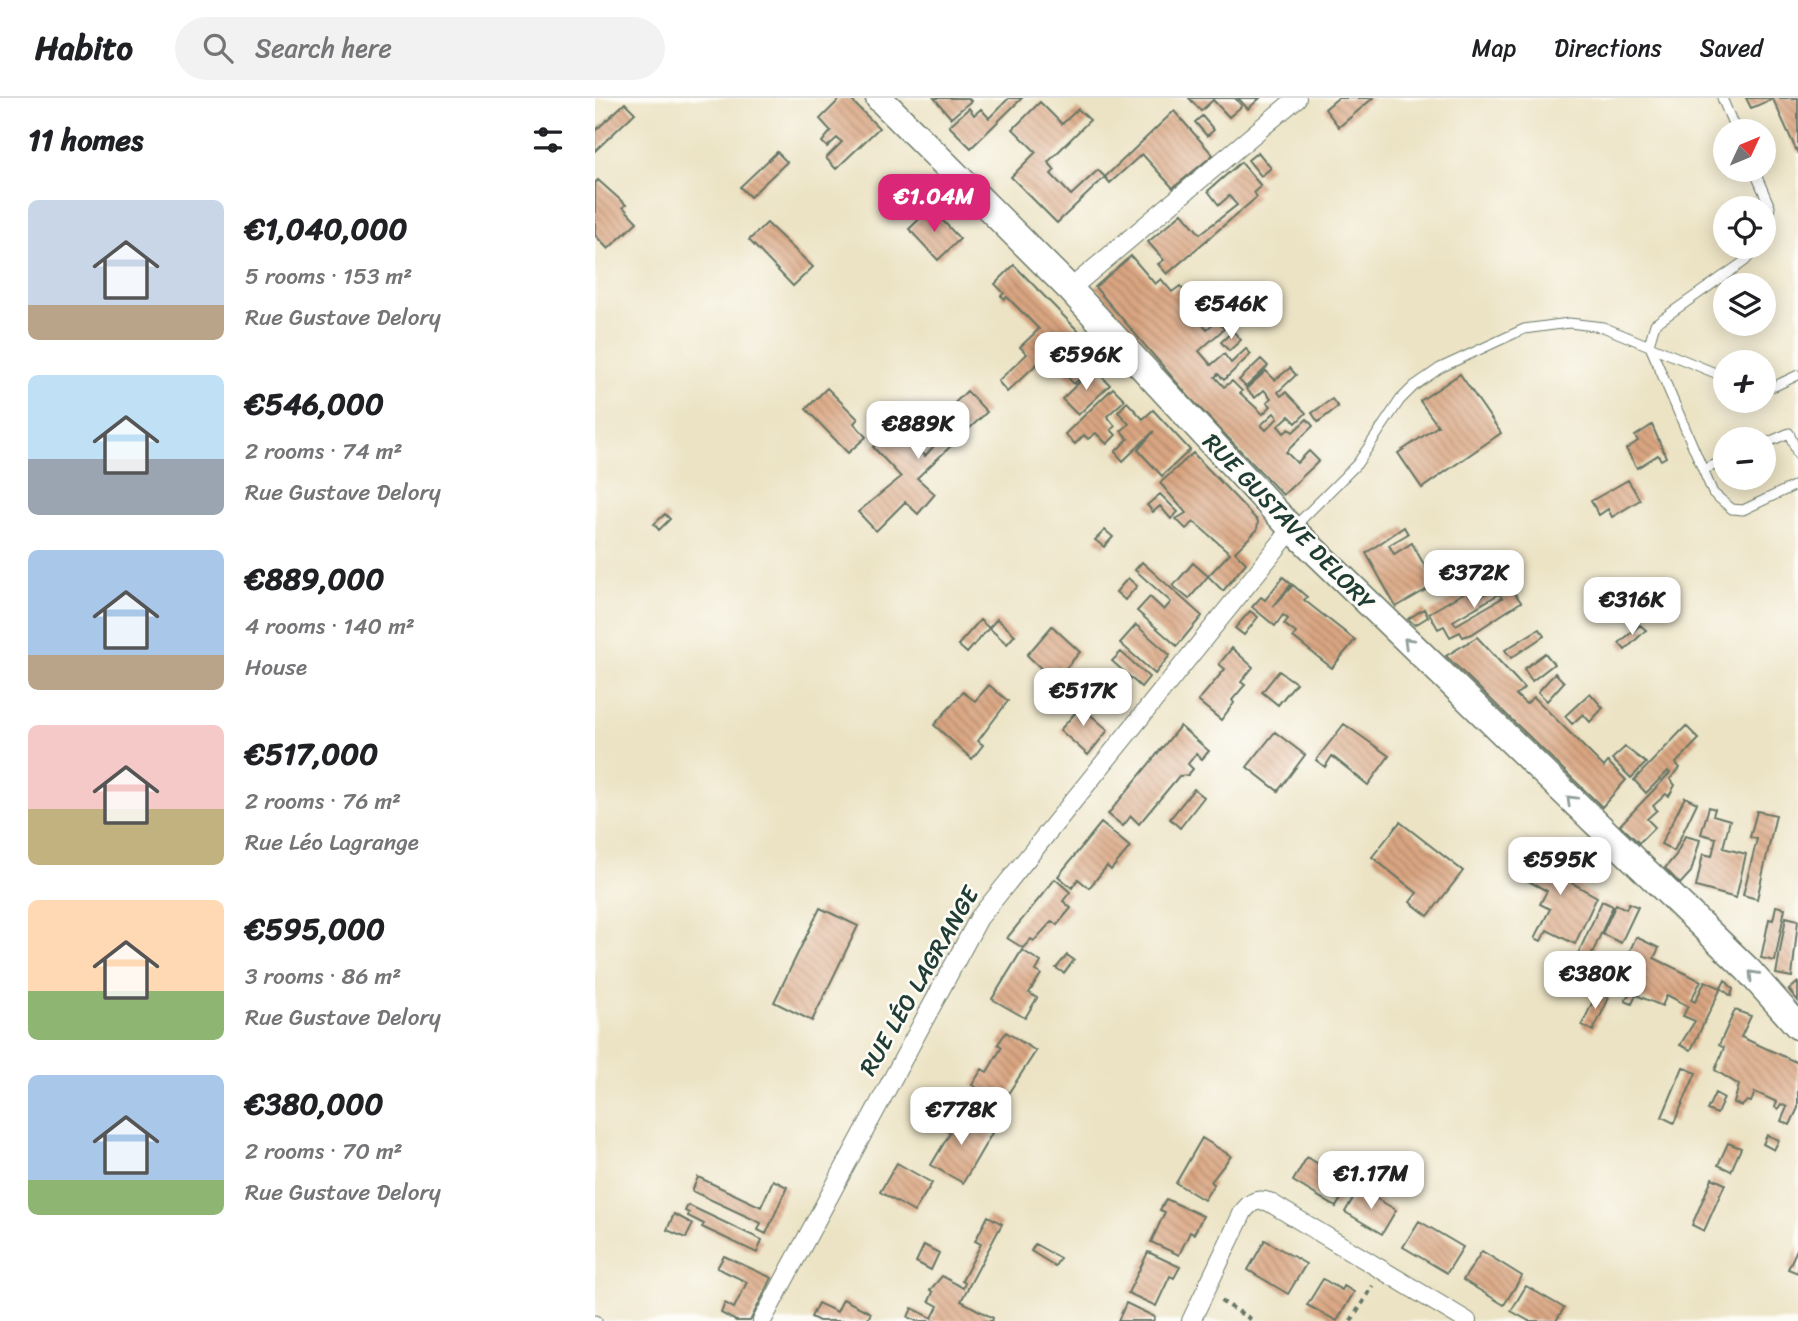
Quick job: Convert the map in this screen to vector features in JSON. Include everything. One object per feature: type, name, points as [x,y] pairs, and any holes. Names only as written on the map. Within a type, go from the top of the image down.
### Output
[{"type":"street","name":"RUE GUSTAVE DELORY","points":[[879,98],[1070,289],[1291,529],[1748,970],[1798,1026]]},
{"type":"street","points":[[1070,289],[1297,98]]},
{"type":"street","name":"RUE LÉO LAGRANGE","points":[[762,1321],[979,918],[1291,529]]},
{"type":"street","points":[[1191,1321],[1243,1212],[1260,1200],[1269,1202],[1467,1321]]},
{"type":"lane","points":[[1722,98],[1732,119]]},
{"type":"lane","points":[[1747,259],[1655,324],[1649,344],[1713,493],[1732,509],[1743,510],[1798,484]]},
{"type":"lane","points":[[1291,529],[1357,464],[1400,400],[1440,368],[1524,329],[1569,323],[1603,327],[1713,372]]},
{"type":"lane","points":[[1776,386],[1798,375]]},
{"type":"lane","points":[[1776,439],[1789,433],[1798,455]]},
{"type":"lane","points":[[1703,470],[1713,465]]},
{"type":"path","points":[[1352,1321],[1383,1270]]},
{"type":"path","points":[[1205,1291],[1254,1321]]},
{"type":"building","points":[[841,98],[849,98],[879,128],[836,169],[826,158],[842,142],[837,138],[827,147],[822,142],[831,131],[820,119]]},
{"type":"building","points":[[934,98],[968,98],[971,101],[951,118]]},
{"type":"building","points":[[1009,98],[1022,98],[971,148],[949,126],[969,108],[974,115],[981,109],[989,118]]},
{"type":"building","points":[[1189,98],[1235,98],[1242,106],[1229,117],[1213,100],[1201,111]]},
{"type":"building","points":[[1238,98],[1260,98],[1248,109]]},
{"type":"building","points":[[1338,98],[1373,98],[1339,127],[1325,109]]},
{"type":"building","points":[[1746,98],[1798,98],[1798,154],[1773,99],[1751,108]]},
{"type":"building","points":[[1040,102],[1062,124],[1078,109],[1090,120],[1048,162],[1055,170],[1051,174],[1071,195],[1098,170],[1105,177],[1057,223],[1011,177],[1036,152],[1013,129]]},
{"type":"building","points":[[625,103],[635,113],[595,151],[595,131]]},
{"type":"building","points":[[1174,111],[1213,155],[1173,188],[1142,154],[1110,183],[1105,177]]},
{"type":"building","points":[[1202,116],[1214,130],[1207,136],[1195,122]]},
{"type":"building","points":[[777,152],[787,162],[750,197],[740,187]]},
{"type":"building","points":[[1258,152],[1271,168],[1261,176],[1248,160]]},
{"type":"building","points":[[1241,162],[1261,186],[1254,192],[1257,197],[1167,274],[1158,264],[1164,260],[1148,242],[1182,213],[1200,234],[1237,205],[1229,196],[1219,205],[1208,191]]},
{"type":"building","points":[[598,180],[626,205],[623,207],[637,222],[608,249],[595,235],[595,183]]},
{"type":"building","points":[[931,208],[960,239],[938,260],[909,229]]},
{"type":"building","points":[[767,223],[813,267],[793,286],[749,240]]},
{"type":"building","points":[[1131,256],[1155,284],[1161,279],[1172,292],[1180,286],[1191,299],[1199,293],[1204,299],[1198,304],[1204,312],[1197,318],[1207,329],[1217,321],[1224,329],[1199,351],[1211,365],[1224,354],[1231,363],[1246,349],[1251,354],[1224,380],[1218,374],[1215,377],[1224,387],[1232,381],[1242,391],[1240,393],[1263,414],[1271,406],[1267,402],[1271,398],[1264,390],[1255,398],[1246,389],[1266,371],[1275,380],[1290,368],[1296,375],[1278,392],[1281,396],[1286,392],[1306,413],[1296,423],[1289,416],[1278,426],[1284,433],[1289,429],[1293,432],[1307,419],[1313,426],[1286,452],[1297,463],[1309,451],[1319,461],[1283,495],[1190,398],[1095,287]],"holes":[[[1274,413],[1278,418],[1266,430],[1261,425]]]},
{"type":"building","points":[[1014,265],[1086,339],[1050,373],[1040,361],[1007,392],[998,381],[1027,354],[1020,347],[1039,329],[1007,297],[1005,299],[1001,296],[1004,293],[995,284]]},
{"type":"building","points":[[1233,331],[1241,340],[1229,351],[1221,342]]},
{"type":"building","points":[[1089,343],[1103,357],[1074,384],[1061,370]]},
{"type":"building","points":[[1261,359],[1268,366],[1246,387],[1239,380]]},
{"type":"building","points":[[1094,368],[1110,385],[1078,415],[1062,399]]},
{"type":"building","points":[[1460,374],[1501,433],[1422,488],[1398,453],[1438,426],[1420,401]]},
{"type":"building","points":[[827,388],[858,419],[854,423],[866,437],[848,453],[806,409]]},
{"type":"building","points":[[1113,388],[1125,400],[1107,416],[1115,426],[1111,430],[1116,435],[1107,444],[1096,433],[1088,439],[1084,435],[1075,444],[1065,434]]},
{"type":"building","points":[[967,391],[987,412],[917,478],[935,494],[918,514],[905,502],[876,531],[858,512],[901,477],[873,447],[896,425],[925,456],[935,445],[929,438],[942,426],[937,420]]},
{"type":"building","points":[[1332,399],[1338,407],[1318,422],[1312,413]]},
{"type":"building","points":[[1127,402],[1143,419],[1153,410],[1190,450],[1162,476],[1138,450],[1154,431],[1123,461],[1115,452],[1128,439],[1121,431],[1129,424],[1118,412]]},
{"type":"building","points":[[1652,425],[1666,457],[1661,460],[1658,455],[1637,468],[1626,449],[1638,441],[1635,436]]},
{"type":"building","points":[[1193,453],[1258,521],[1257,530],[1235,552],[1246,563],[1223,591],[1208,576],[1230,553],[1194,522],[1186,529],[1176,519],[1186,513],[1160,483]]},
{"type":"building","points":[[1628,480],[1640,500],[1612,517],[1608,509],[1599,515],[1591,501]]},
{"type":"building","points":[[1160,494],[1178,512],[1171,519],[1160,506],[1153,512],[1147,505]]},
{"type":"building","points":[[665,514],[670,519],[659,530],[654,524]]},
{"type":"building","points":[[1404,527],[1408,534],[1389,545],[1394,554],[1412,543],[1428,572],[1435,567],[1443,580],[1396,607],[1366,553]]},
{"type":"building","points":[[1105,530],[1113,537],[1104,547],[1095,540]]},
{"type":"building","points":[[1142,562],[1202,616],[1177,646],[1137,611],[1150,597],[1164,610],[1171,602],[1135,570]]},
{"type":"building","points":[[1193,563],[1208,576],[1189,599],[1173,586]]},
{"type":"building","points":[[1283,577],[1291,584],[1273,607],[1293,585],[1307,597],[1304,600],[1355,640],[1332,668],[1293,637],[1296,633],[1284,624],[1288,619],[1283,615],[1275,626],[1252,607],[1261,597],[1265,600]]},
{"type":"building","points":[[1128,578],[1137,586],[1125,600],[1116,592]]},
{"type":"building","points":[[1506,582],[1521,602],[1463,637],[1460,632],[1450,637],[1444,626],[1438,629],[1429,613],[1467,591],[1470,596],[1479,591],[1481,596]],"holes":[[[1499,594],[1502,598],[1456,625],[1453,621]]]},
{"type":"building","points":[[1424,609],[1428,617],[1415,625],[1408,619]]},
{"type":"building","points":[[1250,611],[1258,617],[1244,635],[1235,628]]},
{"type":"building","points":[[997,619],[1015,635],[1007,644],[989,628]]},
{"type":"building","points":[[980,620],[989,628],[967,653],[958,645]]},
{"type":"building","points":[[1136,625],[1170,655],[1155,674],[1120,643]]},
{"type":"building","points":[[1640,625],[1646,630],[1625,650],[1619,643]]},
{"type":"building","points":[[1052,626],[1080,652],[1060,675],[1053,668],[1047,674],[1027,655]]},
{"type":"building","points":[[1539,629],[1544,636],[1511,658],[1505,650]]},
{"type":"building","points":[[1477,637],[1524,688],[1516,695],[1526,704],[1534,697],[1604,767],[1608,762],[1626,780],[1602,807],[1446,656]]},
{"type":"building","points":[[1232,648],[1253,667],[1241,682],[1245,685],[1232,700],[1234,703],[1221,720],[1198,701],[1225,669],[1219,664]]},
{"type":"building","points":[[1121,652],[1149,677],[1141,687],[1112,661]]},
{"type":"building","points":[[1545,653],[1554,664],[1532,681],[1524,669]]},
{"type":"building","points":[[1279,671],[1296,683],[1278,705],[1262,692]]},
{"type":"building","points":[[1555,673],[1564,682],[1547,701],[1538,692]]},
{"type":"building","points":[[989,685],[1008,701],[978,741],[983,745],[972,759],[934,725],[963,692],[975,701]]},
{"type":"building","points":[[1590,693],[1603,708],[1590,722],[1583,714],[1572,724],[1565,716]]},
{"type":"building","points":[[1069,696],[1108,730],[1088,755],[1060,730],[1076,712],[1064,702]]},
{"type":"building","points":[[1344,724],[1389,756],[1368,785],[1332,756],[1325,767],[1316,760]]},
{"type":"building","points":[[1180,726],[1209,751],[1202,759],[1196,754],[1188,764],[1193,769],[1188,775],[1179,776],[1139,824],[1131,816],[1123,826],[1108,814]]},
{"type":"building","points":[[1686,726],[1699,739],[1676,763],[1680,768],[1670,779],[1675,785],[1669,796],[1666,794],[1653,806],[1657,810],[1647,819],[1655,827],[1639,843],[1620,825],[1670,773],[1668,771],[1646,793],[1634,780]]},
{"type":"building","points":[[1275,732],[1305,755],[1278,791],[1247,767]]},
{"type":"building","points":[[1625,747],[1646,763],[1631,778],[1612,759]]},
{"type":"building","points":[[1194,789],[1204,797],[1180,828],[1170,819]]},
{"type":"building","points":[[1685,797],[1697,803],[1674,851],[1661,844]]},
{"type":"building","points":[[1709,807],[1715,809],[1713,815],[1730,820],[1723,848],[1746,854],[1736,898],[1696,887],[1703,854],[1712,856],[1716,838],[1701,834]]},
{"type":"building","points":[[1757,811],[1776,815],[1757,899],[1743,895],[1757,839],[1750,837]]},
{"type":"building","points":[[1400,822],[1463,871],[1428,916],[1410,902],[1417,893],[1372,857]]},
{"type":"building","points":[[1101,823],[1130,847],[1111,870],[1107,866],[1089,888],[1078,879],[1072,888],[1058,876]]},
{"type":"building","points":[[1685,836],[1700,840],[1691,872],[1680,884],[1665,868],[1676,855]]},
{"type":"building","points":[[1536,849],[1578,871],[1572,883],[1597,897],[1575,944],[1547,930],[1541,941],[1535,938],[1550,909],[1540,904],[1547,891],[1521,877]]},
{"type":"building","points":[[1055,879],[1070,892],[1063,901],[1071,908],[1057,925],[1052,921],[1034,941],[1031,939],[1023,948],[1007,938]]},
{"type":"building","points":[[1602,901],[1613,906],[1589,961],[1577,956]]},
{"type":"building","points":[[1629,903],[1638,907],[1621,943],[1602,934],[1616,904],[1626,909]]},
{"type":"building","points":[[1776,906],[1785,908],[1775,961],[1761,958],[1769,919],[1773,920]]},
{"type":"building","points":[[820,908],[858,926],[812,1021],[774,1002]]},
{"type":"building","points":[[1786,917],[1798,920],[1792,977],[1776,974]]},
{"type":"building","points":[[1636,937],[1659,948],[1654,958],[1701,981],[1691,1000],[1695,1002],[1705,981],[1721,988],[1691,1050],[1680,1045],[1695,1021],[1683,1016],[1688,1006],[1667,995],[1662,1006],[1636,995],[1632,1004],[1625,1001],[1630,993],[1614,986]]},
{"type":"building","points":[[1022,950],[1041,962],[1036,971],[1041,974],[1029,993],[1037,998],[1025,1018],[992,999]]},
{"type":"building","points":[[1067,955],[1074,960],[1064,973],[1056,968]]},
{"type":"building","points":[[1588,963],[1601,969],[1590,993],[1577,987]]},
{"type":"building","points":[[1725,980],[1733,989],[1731,996],[1721,988]]},
{"type":"building","points":[[1798,982],[1798,1001],[1789,990]]},
{"type":"building","points":[[1597,992],[1609,998],[1593,1031],[1582,1025]]},
{"type":"building","points":[[1735,1010],[1751,1016],[1741,1037],[1798,1063],[1798,1108],[1790,1125],[1781,1121],[1787,1107],[1781,1104],[1778,1109],[1775,1107],[1777,1102],[1755,1092],[1751,1102],[1747,1101],[1742,1106],[1734,1103],[1739,1085],[1715,1070],[1724,1048],[1719,1045]]},
{"type":"building","points":[[1006,1032],[1036,1051],[1002,1103],[972,1085],[982,1069],[987,1072],[1002,1047],[998,1044]]},
{"type":"building","points":[[1683,1067],[1696,1073],[1674,1123],[1662,1117]]},
{"type":"building","points":[[1715,1093],[1724,1098],[1717,1114],[1707,1110]]},
{"type":"building","points":[[956,1111],[992,1133],[963,1183],[931,1165],[950,1133],[944,1129]]},
{"type":"building","points":[[1767,1135],[1779,1140],[1774,1150],[1763,1144]]},
{"type":"building","points":[[1202,1138],[1231,1156],[1211,1182],[1214,1184],[1204,1200],[1176,1183]]},
{"type":"building","points":[[1728,1143],[1741,1148],[1731,1171],[1718,1165]]},
{"type":"building","points":[[1307,1157],[1350,1183],[1336,1207],[1293,1181]]},
{"type":"building","points":[[897,1163],[932,1183],[914,1212],[880,1192]]},
{"type":"building","points":[[698,1177],[761,1207],[773,1180],[787,1187],[766,1234],[758,1230],[761,1223],[692,1191]]},
{"type":"building","points":[[1712,1178],[1725,1184],[1704,1231],[1692,1225]]},
{"type":"building","points":[[1359,1188],[1396,1210],[1382,1234],[1345,1212]]},
{"type":"building","points":[[1166,1199],[1203,1216],[1194,1234],[1190,1232],[1179,1255],[1151,1242],[1165,1212],[1160,1210]]},
{"type":"building","points":[[688,1205],[762,1240],[757,1253],[702,1227],[704,1224],[688,1216],[689,1213],[685,1211]]},
{"type":"building","points":[[674,1214],[693,1224],[686,1238],[667,1230]]},
{"type":"building","points":[[988,1216],[1002,1224],[961,1301],[993,1318],[992,1321],[916,1321],[908,1317],[912,1308],[932,1318],[938,1306],[929,1301],[933,1292],[930,1290],[942,1276],[963,1288],[965,1283],[962,1281],[981,1244],[975,1241]]},
{"type":"building","points":[[1419,1221],[1463,1247],[1447,1273],[1403,1247]]},
{"type":"building","points":[[1265,1240],[1306,1264],[1288,1294],[1248,1270]]},
{"type":"building","points":[[1035,1244],[1060,1258],[1055,1266],[1031,1251]]},
{"type":"building","points":[[924,1245],[939,1253],[931,1270],[916,1262]]},
{"type":"building","points":[[1798,1247],[1798,1273],[1788,1269]]},
{"type":"building","points":[[1482,1251],[1522,1276],[1504,1305],[1463,1280]]},
{"type":"building","points":[[1148,1252],[1180,1267],[1174,1278],[1170,1276],[1156,1306],[1128,1293]]},
{"type":"building","points":[[724,1256],[772,1278],[750,1321],[736,1321],[721,1313],[725,1303],[734,1308],[747,1282],[717,1268]]},
{"type":"building","points":[[1323,1279],[1342,1290],[1344,1286],[1354,1292],[1337,1321],[1307,1305]]},
{"type":"building","points":[[1526,1286],[1564,1308],[1556,1321],[1529,1321],[1511,1311]]},
{"type":"building","points":[[843,1299],[871,1313],[867,1321],[819,1321],[811,1317],[818,1303],[837,1312]]},
{"type":"building","points":[[1126,1303],[1155,1317],[1153,1321],[1118,1321]]}]
